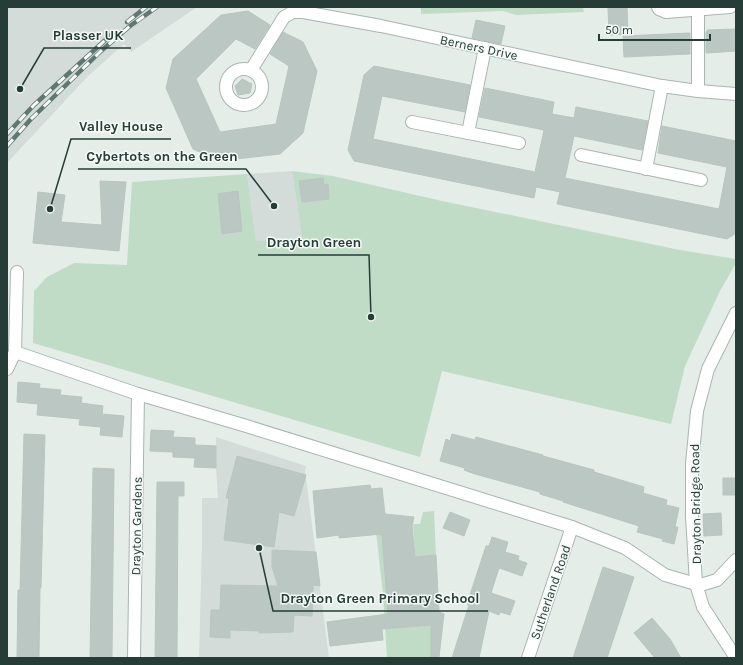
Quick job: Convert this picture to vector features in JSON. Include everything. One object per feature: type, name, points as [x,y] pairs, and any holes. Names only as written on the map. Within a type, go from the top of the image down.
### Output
[{"type":"street","points":[[658,7],[666,12],[730,7]]},
{"type":"street","points":[[698,10],[698,91]]},
{"type":"street","name":"Berners Drive","points":[[251,70],[284,17],[293,12],[303,12],[349,20],[662,86],[736,94]]},
{"type":"street","points":[[468,133],[484,48]]},
{"type":"street","points":[[646,169],[662,86]]},
{"type":"street","points":[[412,122],[519,143]]},
{"type":"street","points":[[581,156],[701,180]]},
{"type":"street","points":[[7,369],[15,352],[17,272]]},
{"type":"street","name":"Drayton Bridge Road","points":[[736,313],[708,369],[696,411],[692,464],[692,516],[697,585],[703,607],[736,658]]},
{"type":"street","points":[[15,352],[138,394],[572,527],[625,548],[665,575],[697,585],[717,580],[736,560]]},
{"type":"street","name":"Drayton Gardens","points":[[134,658],[138,394]]},
{"type":"street","name":"Sutherland Road","points":[[528,658],[572,527]]},
{"type":"shaded area","points":[[7,7],[197,7],[131,52],[124,44],[88,76],[7,163]]},
{"type":"shaded area","points":[[292,171],[302,238],[256,242],[247,174]]},
{"type":"shaded area","points":[[216,437],[306,466],[305,470],[329,658],[199,658],[202,498],[218,498]]},
{"type":"green space","points":[[421,7],[583,7],[584,12],[516,15],[503,11],[421,14]]},
{"type":"green space","points":[[292,171],[333,176],[442,201],[680,250],[736,259],[736,263],[720,291],[685,366],[671,424],[442,371],[420,457],[33,343],[34,291],[47,277],[74,263],[127,265],[132,182],[247,174],[256,241],[302,238]]},
{"type":"green space","points":[[434,511],[436,555],[415,557],[413,524],[420,524],[423,512]]},
{"type":"green space","points":[[382,531],[390,628],[420,626],[420,610],[439,608],[439,612],[431,612],[431,658],[387,658],[383,594],[376,532]]},
{"type":"building","points":[[608,7],[627,7],[628,34],[609,35]]},
{"type":"building","points":[[248,11],[270,25],[255,49],[236,39],[196,79],[220,132],[276,124],[289,66],[270,54],[283,32],[303,42],[317,71],[303,133],[280,154],[219,161],[193,149],[166,88],[173,59],[221,15]]},
{"type":"building","points":[[476,20],[505,26],[501,44],[472,38]]},
{"type":"building","points":[[736,29],[736,51],[706,53],[707,30]]},
{"type":"building","points":[[690,33],[690,54],[624,57],[623,36]]},
{"type":"building","points":[[374,66],[470,85],[465,112],[382,96],[373,139],[535,172],[544,130],[479,117],[485,88],[554,102],[552,114],[574,118],[576,107],[648,121],[642,150],[574,136],[565,178],[719,209],[727,167],[658,153],[662,126],[736,141],[736,233],[727,239],[557,204],[560,192],[536,187],[534,198],[354,161],[348,150],[364,75]]},
{"type":"building","points":[[242,79],[252,84],[250,93],[238,95],[235,86]]},
{"type":"building","points":[[323,178],[324,185],[328,184],[329,199],[302,202],[299,181]]},
{"type":"building","points":[[100,181],[126,182],[119,251],[33,243],[38,192],[65,195],[61,222],[102,225]]},
{"type":"building","points":[[238,191],[242,231],[222,234],[218,194]]},
{"type":"building","points":[[18,382],[40,384],[39,388],[61,390],[60,395],[82,397],[81,403],[103,406],[102,414],[124,416],[122,437],[100,435],[101,427],[79,425],[80,419],[37,415],[38,404],[17,402]]},
{"type":"building","points":[[151,430],[174,431],[173,437],[195,438],[195,445],[216,446],[216,468],[194,467],[195,458],[173,457],[173,452],[150,451]]},
{"type":"building","points":[[24,434],[45,435],[39,658],[17,658]]},
{"type":"building","points":[[452,434],[475,440],[476,437],[543,455],[644,487],[643,493],[667,500],[666,505],[679,508],[675,527],[678,527],[674,544],[662,541],[663,539],[637,532],[639,526],[563,502],[540,494],[540,492],[475,474],[464,470],[465,468],[440,461],[446,439],[450,441]]},
{"type":"building","points":[[237,456],[306,475],[294,516],[279,512],[274,547],[224,540],[229,498],[226,498]]},
{"type":"building","points":[[93,468],[114,469],[112,658],[90,658]]},
{"type":"building","points":[[723,478],[736,478],[736,495],[723,495]]},
{"type":"building","points":[[157,482],[184,482],[184,496],[178,496],[177,658],[155,658]]},
{"type":"building","points":[[370,485],[371,489],[382,488],[385,514],[414,517],[412,526],[415,557],[436,555],[439,612],[444,614],[439,657],[431,657],[431,625],[382,629],[383,640],[330,646],[327,622],[388,614],[382,534],[339,538],[339,535],[317,538],[313,491]]},
{"type":"building","points":[[450,512],[470,520],[464,536],[443,528]]},
{"type":"building","points":[[721,513],[722,535],[704,536],[703,514]]},
{"type":"building","points":[[492,537],[508,542],[505,552],[519,556],[518,560],[527,563],[522,576],[499,568],[491,593],[515,601],[510,615],[500,612],[499,615],[489,611],[479,658],[452,658],[469,605],[467,604],[486,546],[489,546]]},
{"type":"building","points":[[272,550],[316,552],[320,586],[313,585],[312,616],[294,615],[293,632],[259,633],[259,631],[230,630],[230,638],[210,637],[211,610],[220,610],[221,585],[278,586],[272,567]]},
{"type":"building","points":[[603,567],[634,577],[607,658],[573,658]]},
{"type":"building","points":[[652,618],[670,639],[681,658],[655,658],[634,633]]},
{"type":"railway","points":[[127,22],[146,7]]},
{"type":"railway","points":[[7,146],[31,119],[101,51],[130,26],[157,7]]},
{"type":"railway","points":[[7,134],[34,105],[113,33]]},
{"type":"place","name":"Plasser UK","points":[[20,89]]},
{"type":"place","name":"Cybertots on the Green","points":[[274,206]]},
{"type":"place","name":"Valley House","points":[[50,209]]},
{"type":"place","name":"Drayton Green","points":[[371,317]]},
{"type":"place","name":"Drayton Green Primary School","points":[[259,548]]}]
